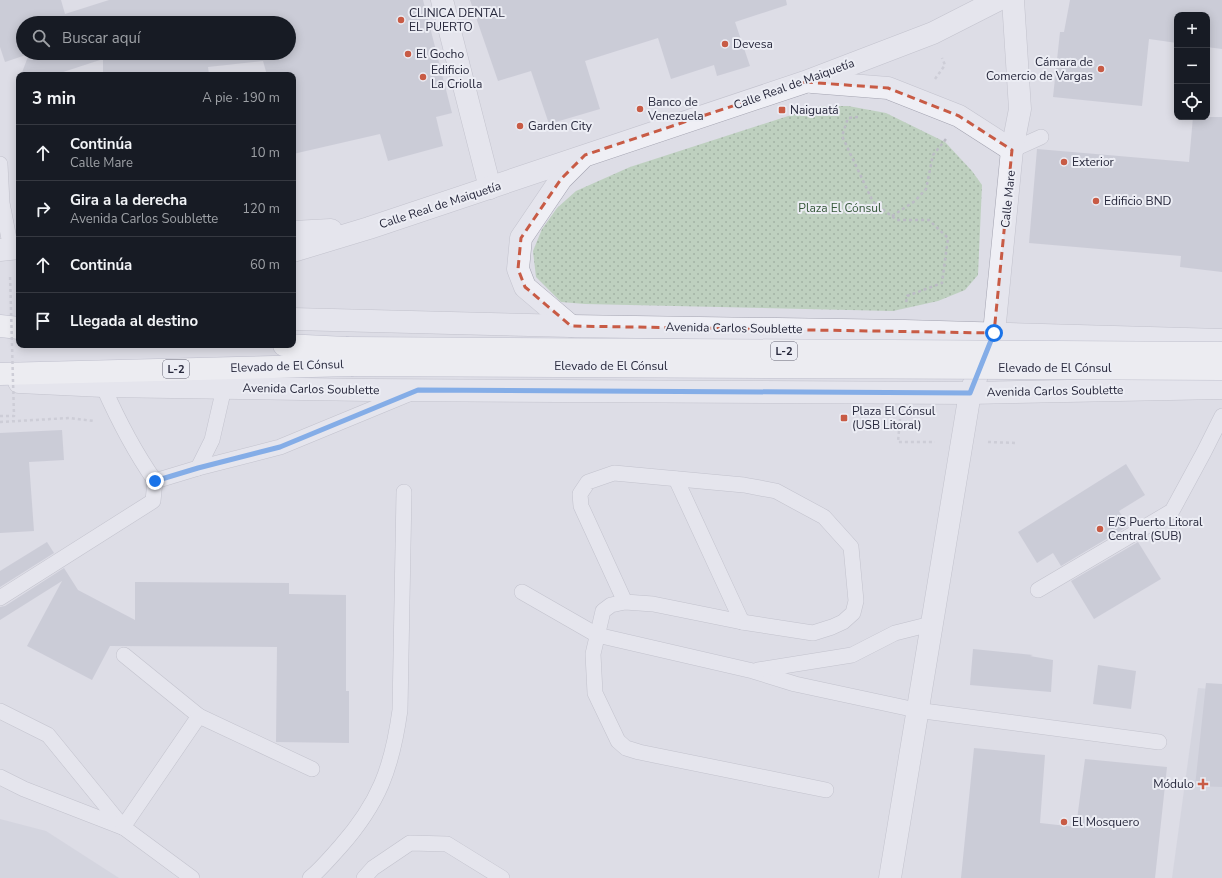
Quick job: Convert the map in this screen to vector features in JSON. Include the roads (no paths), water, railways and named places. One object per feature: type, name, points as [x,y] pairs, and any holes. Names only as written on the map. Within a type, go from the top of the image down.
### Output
[{"type":"main road","points":[[0,326],[16,328]]},
{"type":"main road","name":"Elevado de El Cónsul","points":[[296,346],[346,348],[1222,353]]},
{"type":"main road","name":"Elevado de El Cónsul","points":[[0,374],[351,364],[1222,369]]},
{"type":"street","points":[[442,0],[490,188]]},
{"type":"street","name":"Calle Real de Maiquetía","points":[[296,250],[369,228],[490,188],[804,82],[933,33],[998,0]]},
{"type":"street","name":"Calle Mare","points":[[890,878],[916,710],[970,393],[994,333],[1012,150],[1020,109],[1013,0]]},
{"type":"street","points":[[804,82],[888,88],[959,116],[1012,150]]},
{"type":"street","name":"Calle Real de Maiquetía","points":[[572,326],[525,287],[518,269],[521,238],[561,179],[585,155]]},
{"type":"street","points":[[296,232],[369,228]]},
{"type":"street","name":"Avenida Carlos Soublette","points":[[296,319],[572,326],[994,333],[1222,340]]},
{"type":"street","name":"Avenida Carlos Soublette","points":[[0,381],[103,386],[418,390],[970,393],[1222,388]]},
{"type":"lane","points":[[1012,150],[1041,137]]},
{"type":"lane","points":[[0,164],[2,203],[10,249]]},
{"type":"lane","points":[[0,598],[154,501],[155,481],[142,463],[120,424],[103,386]]},
{"type":"lane","points":[[198,468],[212,440],[224,388]]},
{"type":"lane","points":[[155,481],[198,468],[280,447],[418,390]]},
{"type":"lane","points":[[1038,590],[1172,511],[1222,416]]},
{"type":"lane","points":[[624,602],[581,506],[580,494],[588,482],[614,473],[744,485],[776,491],[824,517],[851,547],[856,602],[853,613],[843,622],[813,633],[742,622],[654,604],[624,602],[611,605],[603,611],[593,654],[595,693],[618,741],[626,748],[639,752],[826,790]]},
{"type":"lane","points":[[676,479],[742,622]]},
{"type":"lane","points":[[310,878],[318,872],[356,829],[368,810],[379,790],[388,768],[396,740],[400,710],[404,492]]},
{"type":"lane","points":[[522,592],[597,635],[753,671],[795,684],[916,710],[1159,742]]},
{"type":"lane","points":[[753,671],[852,655],[895,633],[931,624]]},
{"type":"lane","points":[[124,655],[199,716],[312,770]]},
{"type":"lane","points":[[0,711],[48,735],[123,827],[192,878]]},
{"type":"lane","points":[[123,827],[199,716]]},
{"type":"lane","points":[[0,777],[24,789],[123,827]]},
{"type":"lane","points":[[364,878],[373,868],[410,843],[447,844],[502,878]]},
{"type":"place","name":"CLINICA DENTAL EL PUERTO","points":[[401,20]]},
{"type":"place","name":"Devesa","points":[[725,44]]},
{"type":"place","name":"El Gocho","points":[[408,54]]},
{"type":"place","name":"Cámara de Comercio de Vargas","points":[[1101,69]]},
{"type":"place","name":"Edificio La Criolla","points":[[423,77]]},
{"type":"place","name":"Banco de Venezuela","points":[[640,109]]},
{"type":"place","name":"Naiguatá","points":[[782,110]]},
{"type":"place","name":"Garden City","points":[[520,126]]},
{"type":"place","name":"Exterior","points":[[1064,162]]},
{"type":"place","name":"Edificio BND","points":[[1096,201]]},
{"type":"place","name":"Plaza El Cónsul (USB Litoral)","points":[[844,418]]},
{"type":"place","name":"E/S Puerto Litoral Central (SUB)","points":[[1100,529]]},
{"type":"place","name":"Módulo","points":[[1203,784]]},
{"type":"place","name":"El Mosquero","points":[[1064,822]]},
{"type":"park label","name":"Plaza El Cónsul","points":[[840,208]]}]
